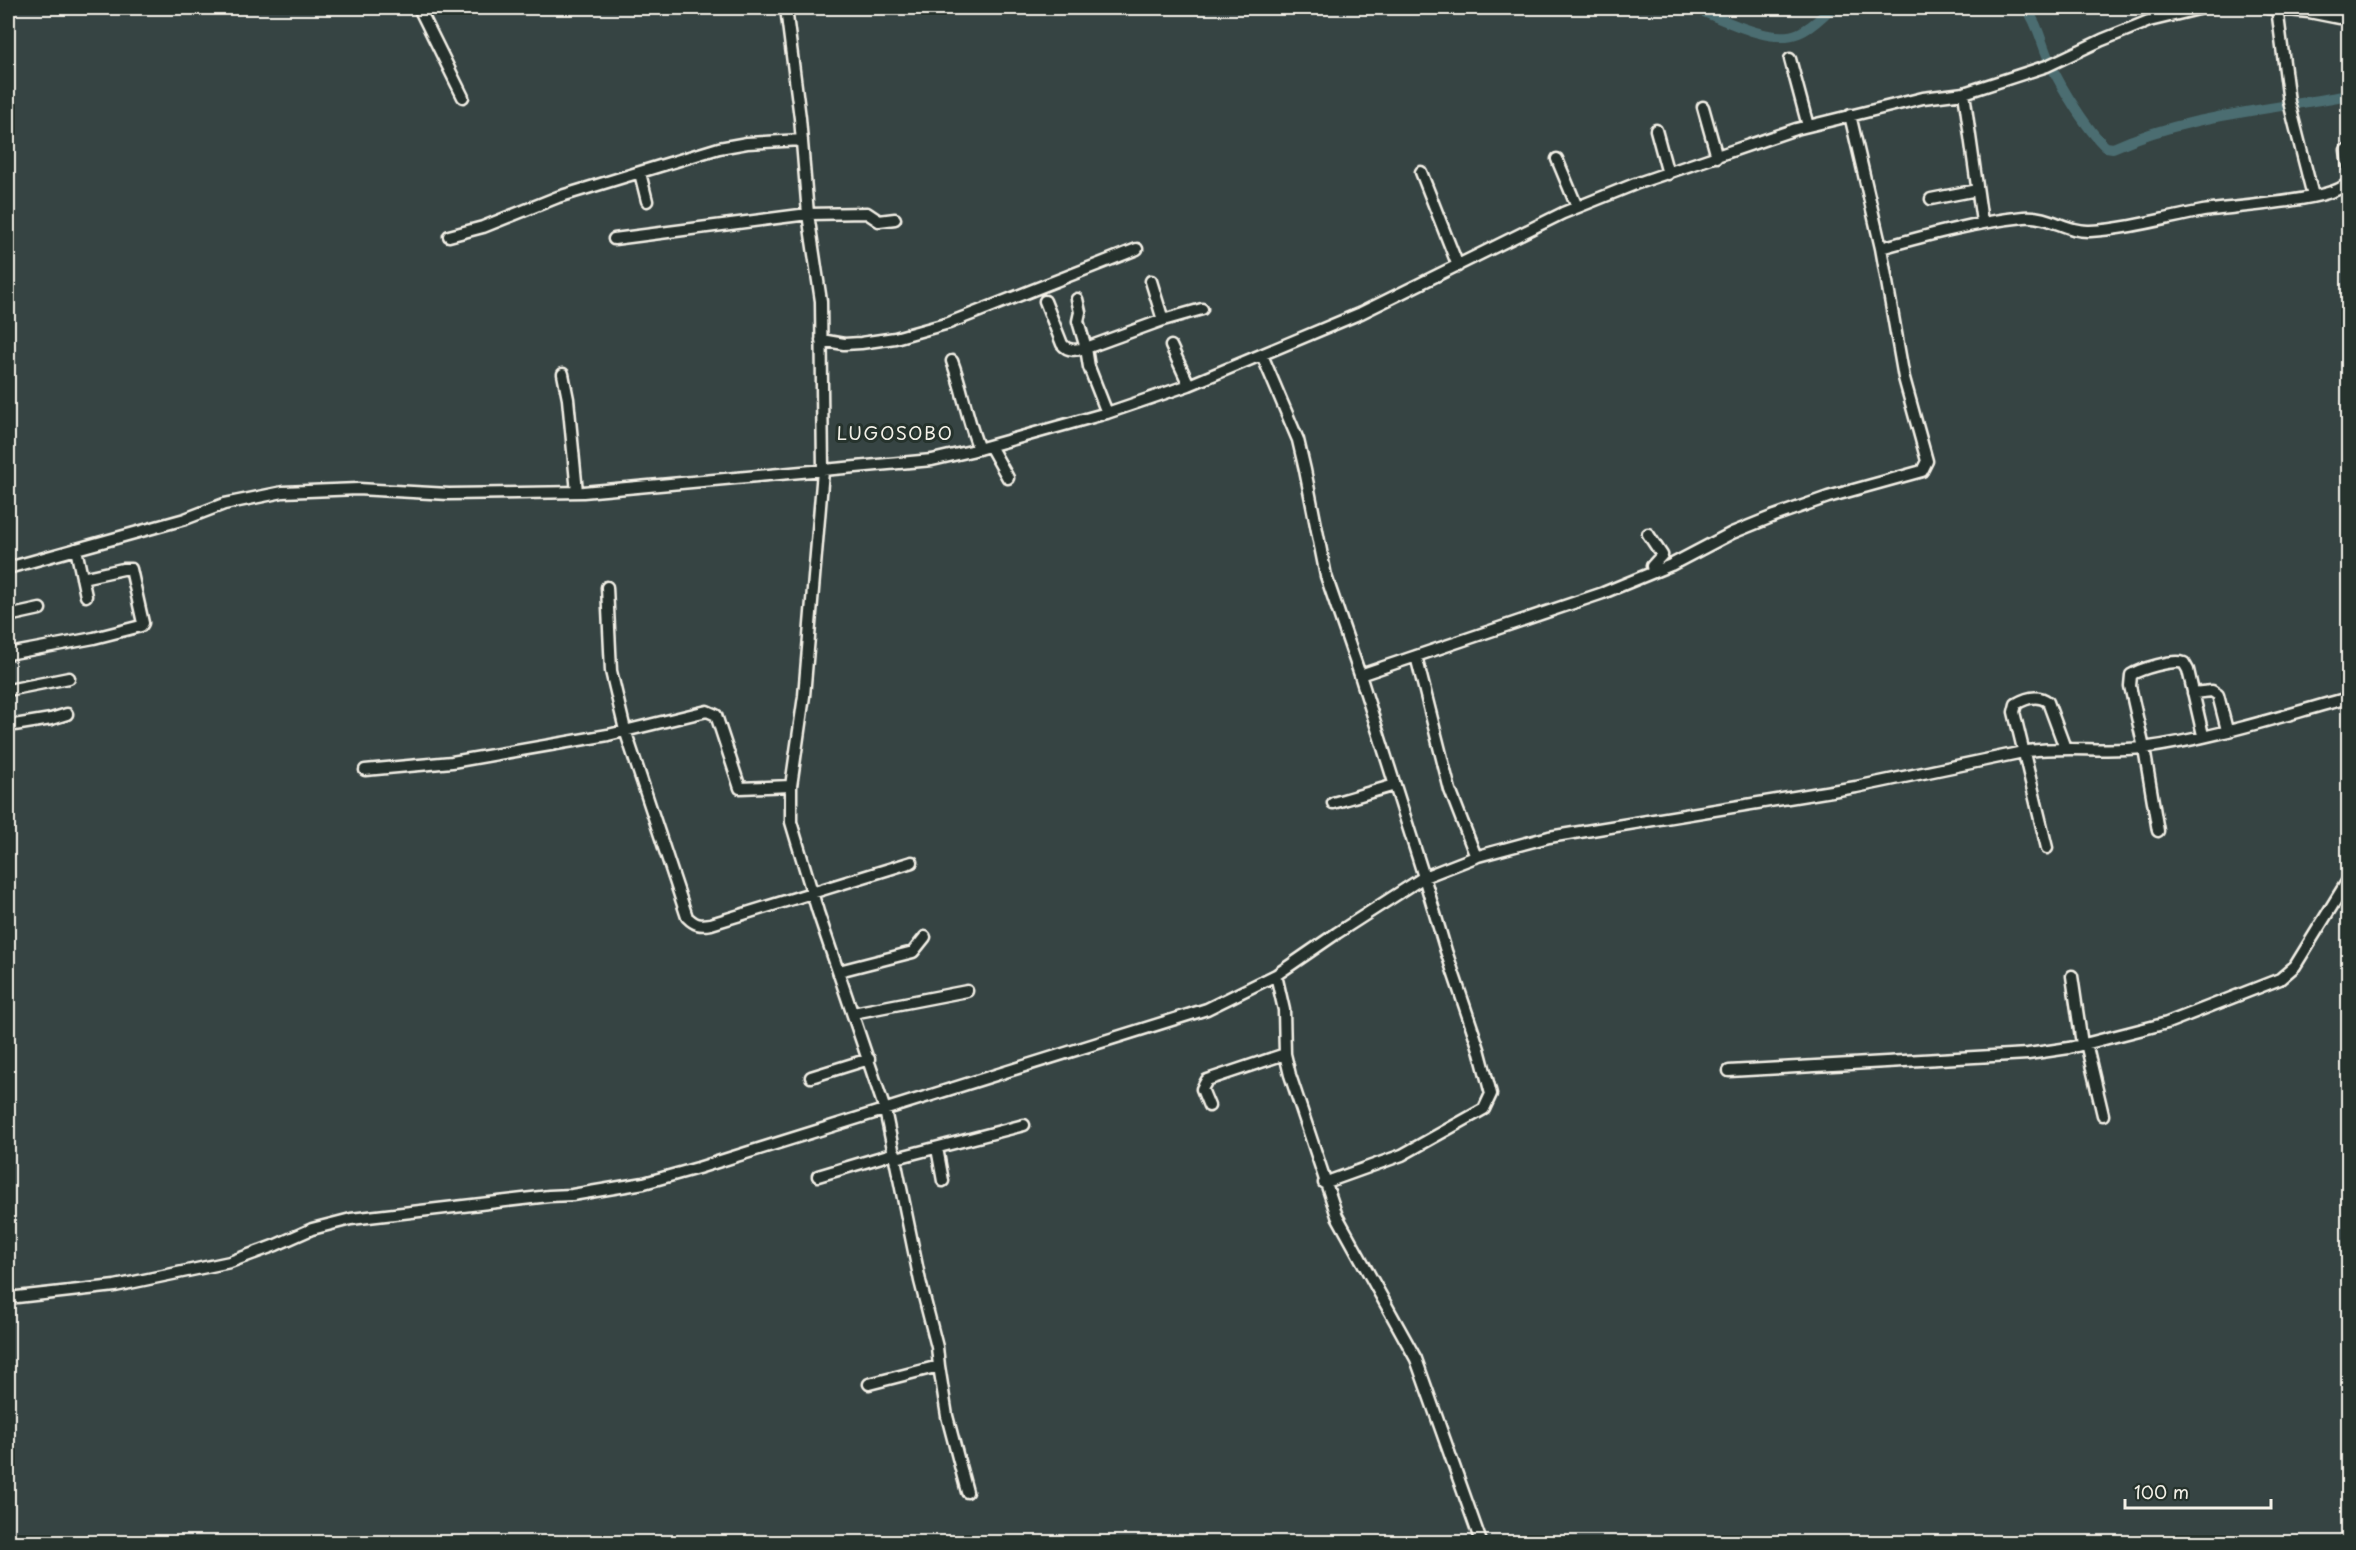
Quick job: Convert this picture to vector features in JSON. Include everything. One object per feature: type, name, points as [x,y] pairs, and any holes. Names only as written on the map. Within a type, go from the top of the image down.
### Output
[{"type":"street","points":[[419,8],[463,97]]},
{"type":"street","points":[[786,8],[802,140],[808,214],[821,301],[823,471],[804,696],[791,786],[791,822],[812,893],[885,1110],[920,1281],[937,1347],[946,1416],[967,1492]]},
{"type":"street","points":[[8,568],[184,519],[224,504],[283,492],[358,489],[449,494],[577,492],[932,460],[984,447],[1107,413],[1189,385],[1262,356],[1361,313],[1577,207],[1668,174],[1808,126],[1923,98],[1964,93],[2051,64],[2149,21],[2203,8]]},
{"type":"street","points":[[2313,196],[2290,104],[2272,8],[2339,18],[2349,13]]},
{"type":"street","points":[[1790,59],[1808,126]]},
{"type":"street","points":[[1964,93],[1982,222]]},
{"type":"street","points":[[1704,107],[1717,157]]},
{"type":"street","points":[[1360,675],[1603,593],[1653,572],[1742,529],[1828,497],[1917,473],[1925,466],[1927,461],[1904,378],[1881,248],[1850,115]]},
{"type":"street","points":[[1656,130],[1668,174]]},
{"type":"street","points":[[449,236],[483,227],[558,197],[719,148],[747,143],[802,140]]},
{"type":"street","points":[[2346,150],[2349,166]]},
{"type":"street","points":[[1557,159],[1577,207]]},
{"type":"street","points":[[640,172],[647,201]]},
{"type":"street","points":[[1421,172],[1458,266]]},
{"type":"street","points":[[1881,248],[1982,222],[2039,217],[2065,227],[2088,231],[2313,196],[2342,189],[2349,182]]},
{"type":"street","points":[[1931,199],[1977,190]]},
{"type":"street","points":[[614,239],[808,214],[867,213],[879,221],[896,219]]},
{"type":"street","points":[[821,340],[844,344],[895,338],[949,322],[1137,249]]},
{"type":"street","points":[[1151,282],[1163,320]]},
{"type":"street","points":[[1077,299],[1080,312],[1078,321],[1089,367],[1107,413]]},
{"type":"street","points":[[1045,301],[1065,347],[1071,350],[1086,348],[1163,320],[1202,309]]},
{"type":"street","points":[[1171,346],[1189,385]]},
{"type":"street","points":[[1262,356],[1298,440],[1326,576],[1360,675],[1479,1049],[1491,1094],[1484,1109],[1402,1155],[1324,1182]]},
{"type":"street","points":[[952,361],[963,390],[970,425],[1008,478]]},
{"type":"street","points":[[563,374],[568,399],[577,492]]},
{"type":"street","points":[[1648,534],[1662,555],[1652,566],[1653,572]]},
{"type":"street","points":[[76,549],[86,596]]},
{"type":"street","points":[[8,654],[94,638],[141,626],[131,569],[82,578]]},
{"type":"street","points":[[607,587],[611,671],[625,730],[687,917],[691,921],[696,924],[711,924],[912,862]]},
{"type":"street","points":[[8,616],[40,609]]},
{"type":"street","points":[[1416,656],[1450,790],[1476,857]]},
{"type":"street","points":[[2158,831],[2144,748],[2130,686],[2131,675],[2180,661],[2186,666],[2203,735]]},
{"type":"street","points":[[8,690],[69,678]]},
{"type":"street","points":[[2193,693],[2212,692],[2218,695],[2227,730]]},
{"type":"street","points":[[2047,848],[2014,708],[2018,702],[2040,697],[2048,702],[2065,748]]},
{"type":"street","points":[[8,1298],[115,1286],[230,1262],[312,1229],[351,1219],[572,1195],[644,1183],[1207,1009],[1276,975],[1336,933],[1424,877],[1476,857],[1549,837],[1856,788],[2024,752],[2065,748],[2103,750],[2144,748],[2227,730],[2349,698]]},
{"type":"street","points":[[365,770],[452,762],[625,730],[707,711],[716,715],[740,788],[791,786]]},
{"type":"street","points":[[8,726],[67,714]]},
{"type":"street","points":[[1333,803],[1395,785]]},
{"type":"street","points":[[1729,1071],[2028,1054],[2069,1048],[2167,1023],[2280,979],[2295,966],[2349,880]]},
{"type":"street","points":[[839,971],[913,952],[925,937]]},
{"type":"street","points":[[1276,975],[1284,1010],[1286,1053],[1336,1216],[1416,1359],[1481,1542]]},
{"type":"street","points":[[2072,976],[2084,1044],[2103,1115]]},
{"type":"street","points":[[853,1013],[966,991]]},
{"type":"street","points":[[1209,1106],[1202,1089],[1207,1080],[1286,1053]]},
{"type":"street","points":[[811,1077],[869,1059]]},
{"type":"street","points":[[818,1176],[1024,1125]]},
{"type":"street","points":[[937,1148],[943,1181]]},
{"type":"street","points":[[869,1384],[939,1366]]},
{"type":"waterway","points":[[1693,8],[1745,29],[1774,36],[1799,33],[1817,22],[1832,8]]},
{"type":"waterway","points":[[2026,8],[2062,87],[2106,147],[2113,148],[2141,137],[2199,121],[2348,95]]},
{"type":"waterway","points":[[2031,15],[2047,8]]},
{"type":"district","name":"LUGOSOBO","points":[[895,432]]}]
